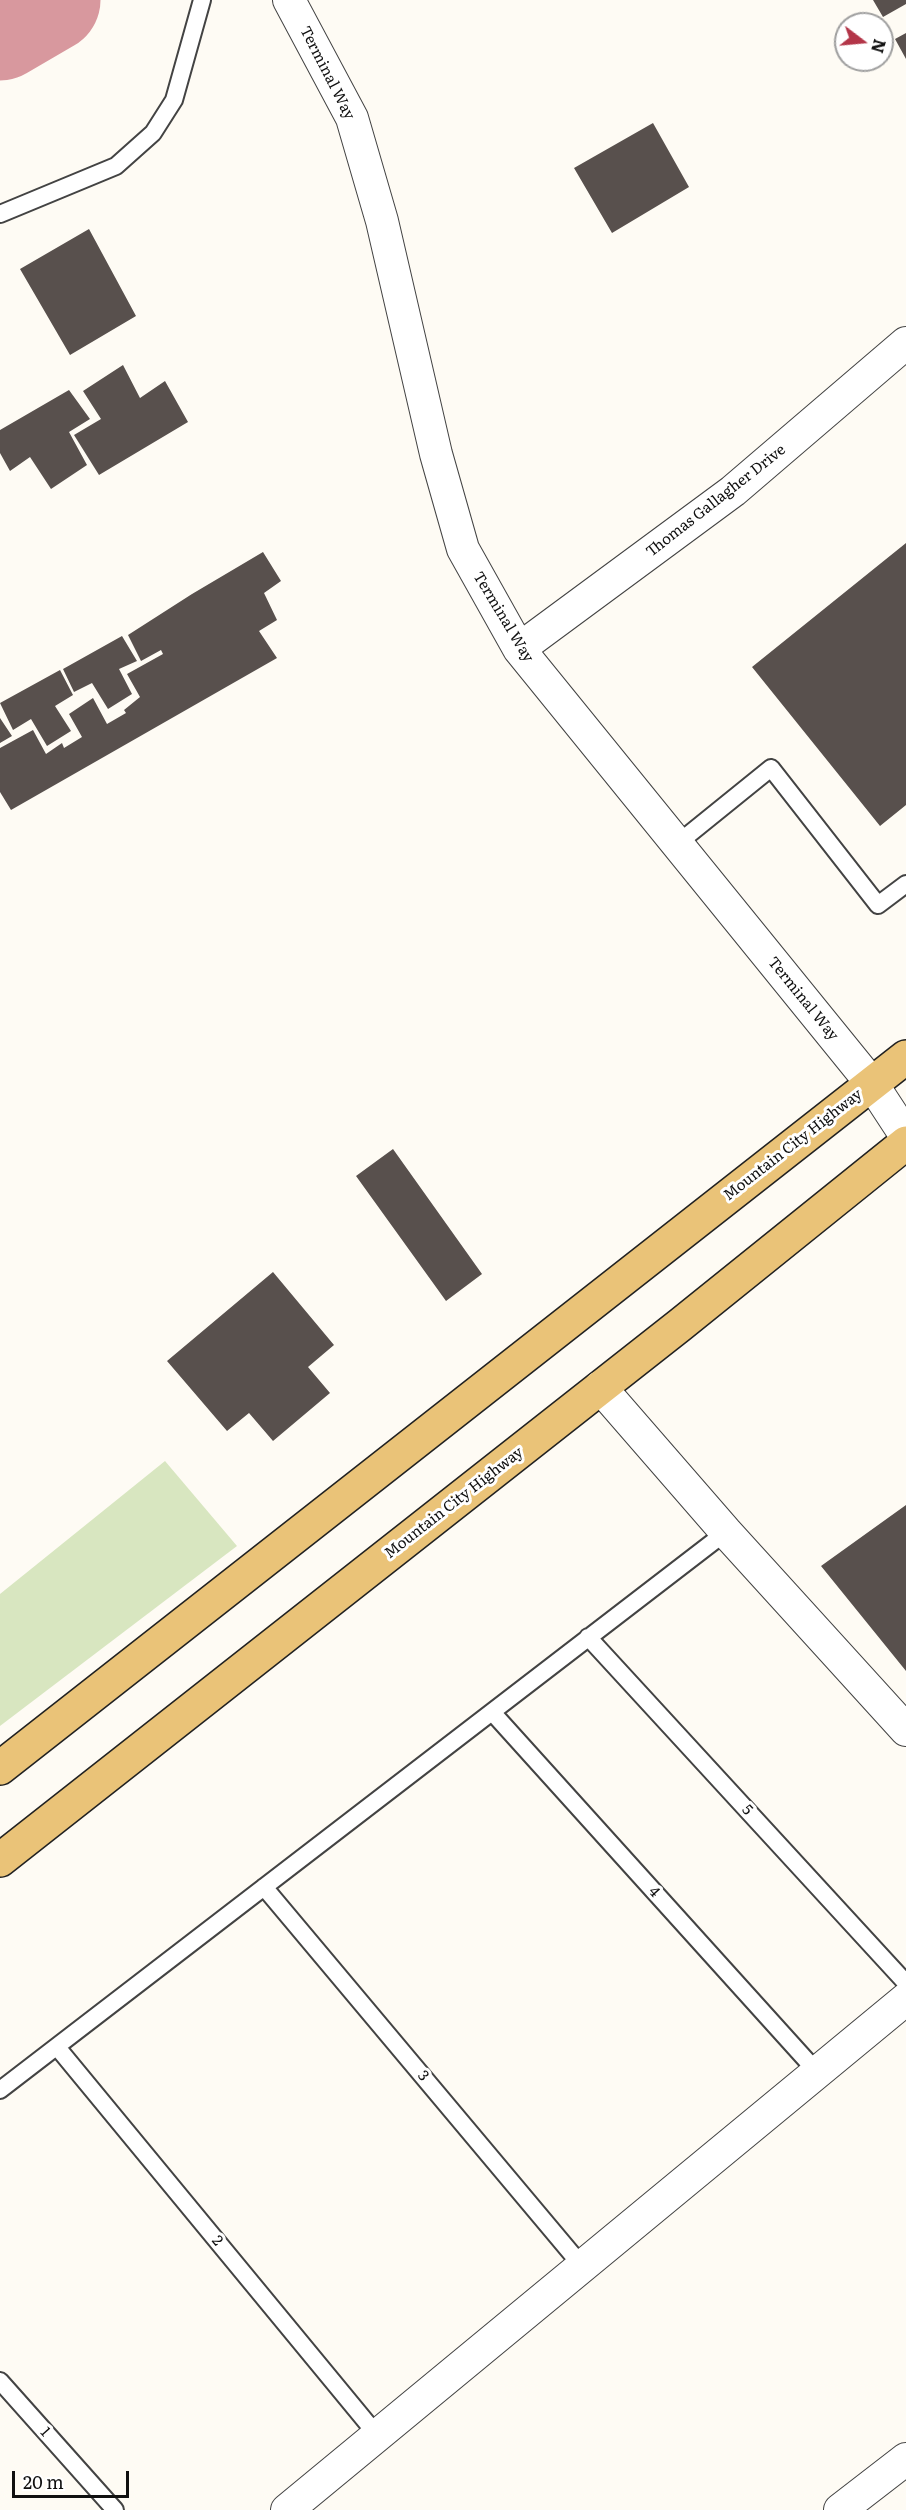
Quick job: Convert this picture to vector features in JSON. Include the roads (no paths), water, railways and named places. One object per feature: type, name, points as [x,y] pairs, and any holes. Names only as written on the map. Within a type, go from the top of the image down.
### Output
[{"type":"main road","name":"Mountain City Highway","points":[[0,1768],[906,1057]]},
{"type":"main road","name":"Mountain City Highway","points":[[0,1860],[600,1388],[906,1143]]},
{"type":"street","name":"Terminal Way","points":[[289,0],[352,118],[382,221],[436,454],[464,549],[519,649],[872,1084],[906,1136]]},
{"type":"street","name":"Thomas Gallagher Drive","points":[[519,649],[733,491],[906,343]]},
{"type":"street","points":[[600,1388],[726,1532],[906,1730]]},
{"type":"street","points":[[287,2510],[906,1999]]},
{"type":"street","points":[[840,2510],[906,2458]]},
{"type":"lane","points":[[0,214],[116,166],[153,133],[174,100],[202,0]]},
{"type":"lane","points":[[677,844],[771,768],[878,905],[906,884]]},
{"type":"lane","points":[[0,2090],[726,1532]]},
{"type":"lane","name":"5","points":[[588,1637],[906,1983]]},
{"type":"lane","name":"4","points":[[492,1712],[817,2072]]},
{"type":"lane","name":"3","points":[[264,1887],[582,2266]]},
{"type":"lane","name":"2","points":[[57,2047],[377,2435]]},
{"type":"lane","name":"1","points":[[0,2381],[115,2510]]}]
